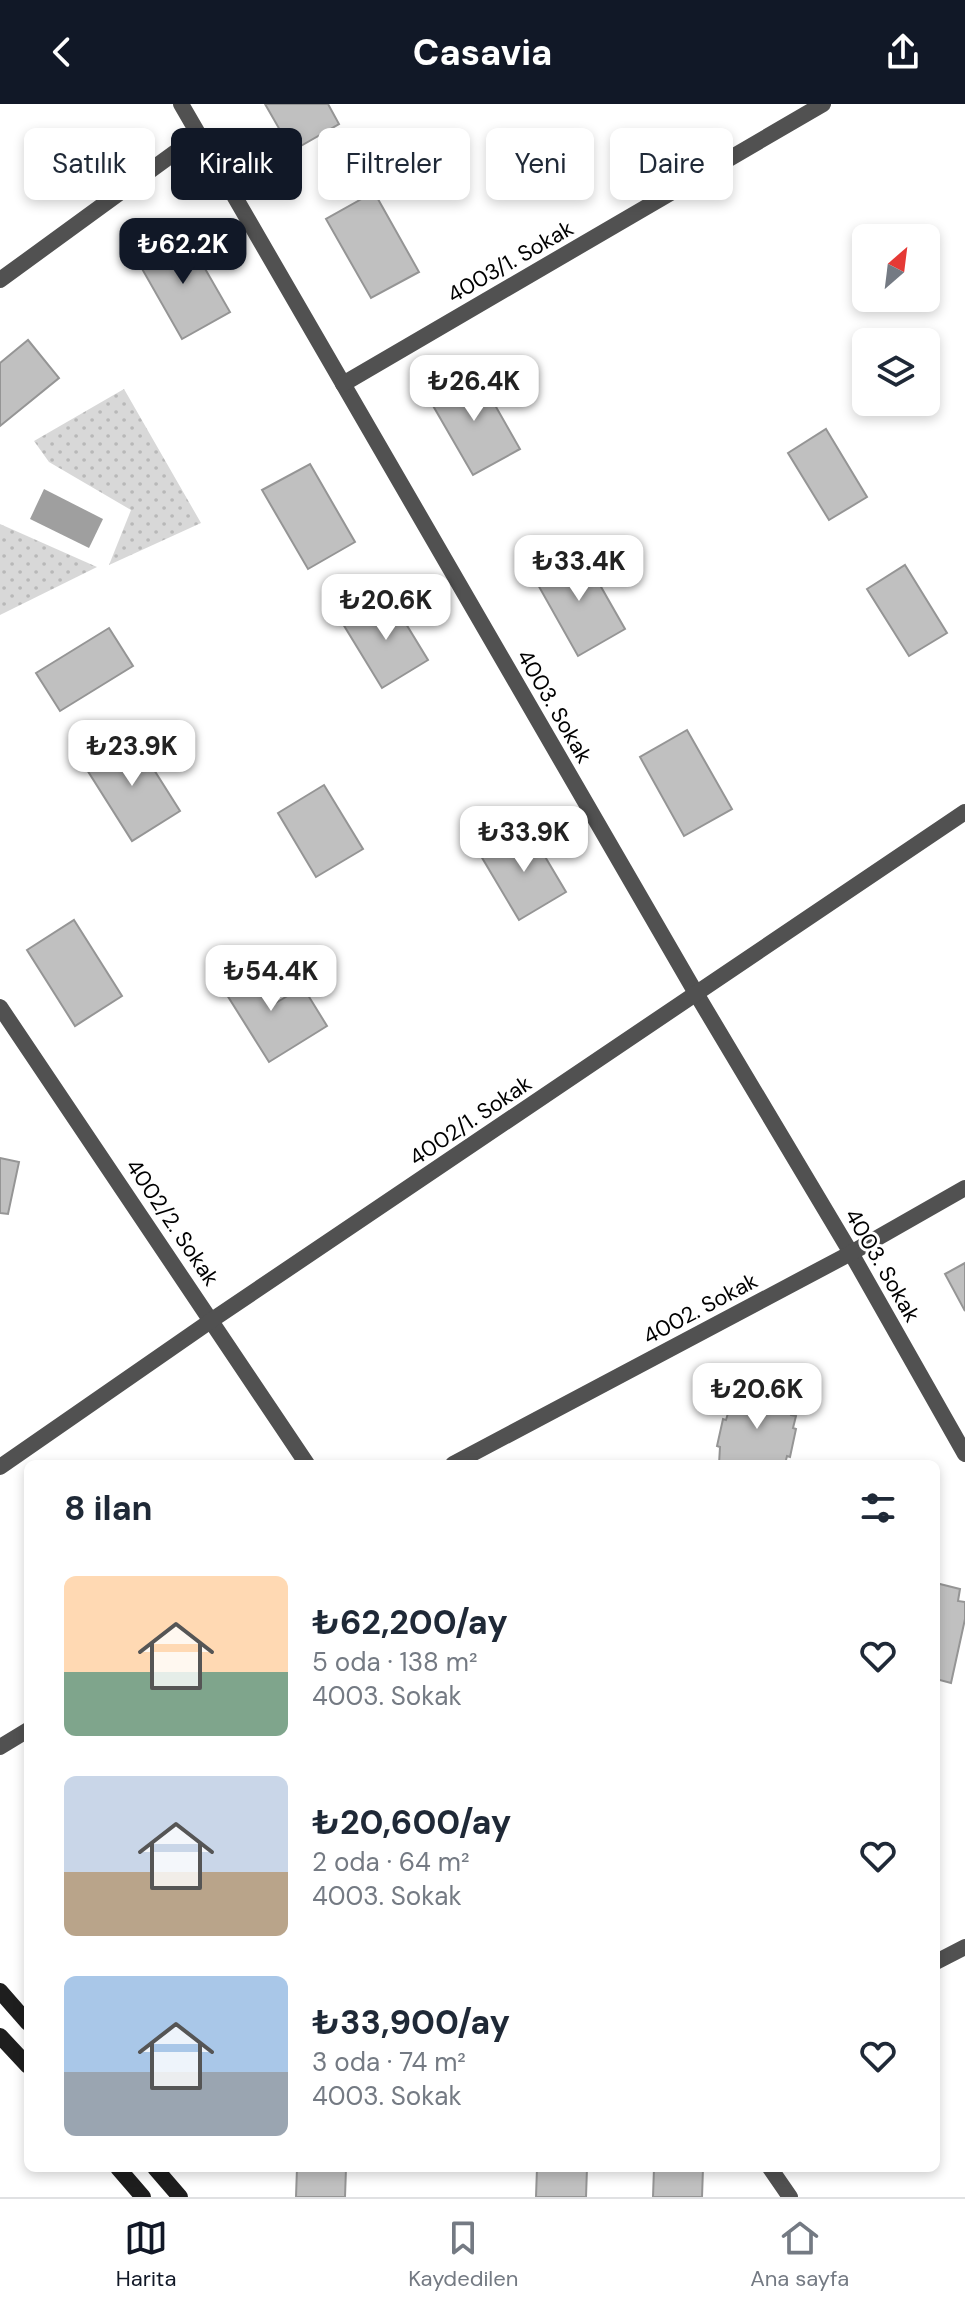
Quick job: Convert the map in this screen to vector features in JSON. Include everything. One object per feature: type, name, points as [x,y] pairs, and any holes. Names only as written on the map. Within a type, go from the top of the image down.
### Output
[{"type":"main road","points":[[0,1991],[24,2018]]},
{"type":"main road","points":[[0,2036],[24,2062]]},
{"type":"main road","points":[[121,2172],[143,2197]]},
{"type":"main road","points":[[158,2172],[180,2197]]},
{"type":"street","name":"4003. Sokak","points":[[181,104],[195,128]]},
{"type":"street","name":"4003/1. Sokak","points":[[343,384],[823,104]]},
{"type":"street","points":[[0,280],[171,155]]},
{"type":"street","name":"4003. Sokak","points":[[237,200],[965,1454]]},
{"type":"street","name":"4002/1. Sokak","points":[[0,1467],[212,1320],[965,812]]},
{"type":"street","name":"4002/2. Sokak","points":[[0,1007],[304,1460]]},
{"type":"street","name":"4002. Sokak","points":[[461,1460],[851,1253],[965,1188]]},
{"type":"street","points":[[0,1747],[24,1732]]},
{"type":"street","points":[[940,1960],[965,1947]]},
{"type":"street","points":[[773,2172],[790,2197]]},
{"type":"shaded area","points":[[124,389],[201,523],[109,565],[131,510],[49,462],[34,441]]},
{"type":"shaded area","points":[[44,489],[103,519],[89,548],[30,519]]},
{"type":"shaded area","points":[[0,524],[97,567],[0,615]]},
{"type":"building","points":[[265,104],[328,104],[339,124],[332,128],[318,128],[318,136],[302,145],[302,128],[279,128]]},
{"type":"building","points":[[360,200],[378,200],[419,272],[371,298],[326,219]]},
{"type":"building","points":[[185,234],[230,312],[182,339],[137,260]]},
{"type":"building","points":[[28,340],[59,378],[0,426],[0,363]]},
{"type":"building","points":[[475,370],[520,449],[473,475],[428,397]]},
{"type":"building","points":[[826,429],[867,497],[829,520],[788,453]]},
{"type":"building","points":[[310,464],[355,542],[308,569],[262,490]]},
{"type":"building","points":[[580,550],[625,629],[578,656],[533,576]]},
{"type":"building","points":[[905,565],[947,633],[909,656],[867,589]]},
{"type":"building","points":[[389,596],[428,660],[382,688],[343,624]]},
{"type":"building","points":[[109,628],[133,666],[60,711],[36,673]]},
{"type":"building","points":[[687,730],[732,809],[684,836],[640,757]]},
{"type":"building","points":[[132,735],[180,811],[132,841],[84,765]]},
{"type":"building","points":[[324,785],[363,849],[316,877],[278,813]]},
{"type":"building","points":[[528,828],[566,892],[519,920],[481,856]]},
{"type":"building","points":[[74,920],[122,996],[75,1026],[27,950]]},
{"type":"building","points":[[245,962],[272,1005],[303,987],[327,1026],[269,1062],[217,979]]},
{"type":"building","points":[[0,1158],[19,1162],[8,1214],[0,1213]]},
{"type":"building","points":[[965,1263],[965,1311],[945,1274]]},
{"type":"building","points":[[742,1391],[784,1400],[783,1403],[793,1405],[791,1415],[796,1416],[793,1428],[796,1429],[790,1457],[787,1456],[786,1460],[719,1460],[720,1447],[717,1446],[723,1419],[726,1420],[733,1396],[740,1398]]},
{"type":"building","points":[[940,1584],[960,1589],[958,1601],[965,1602],[965,1619],[951,1683],[940,1680]]},
{"type":"building","points":[[297,2172],[346,2172],[345,2197],[296,2197]]},
{"type":"building","points":[[537,2172],[587,2172],[586,2197],[536,2197]]},
{"type":"building","points":[[654,2172],[703,2172],[702,2197],[653,2197]]}]
